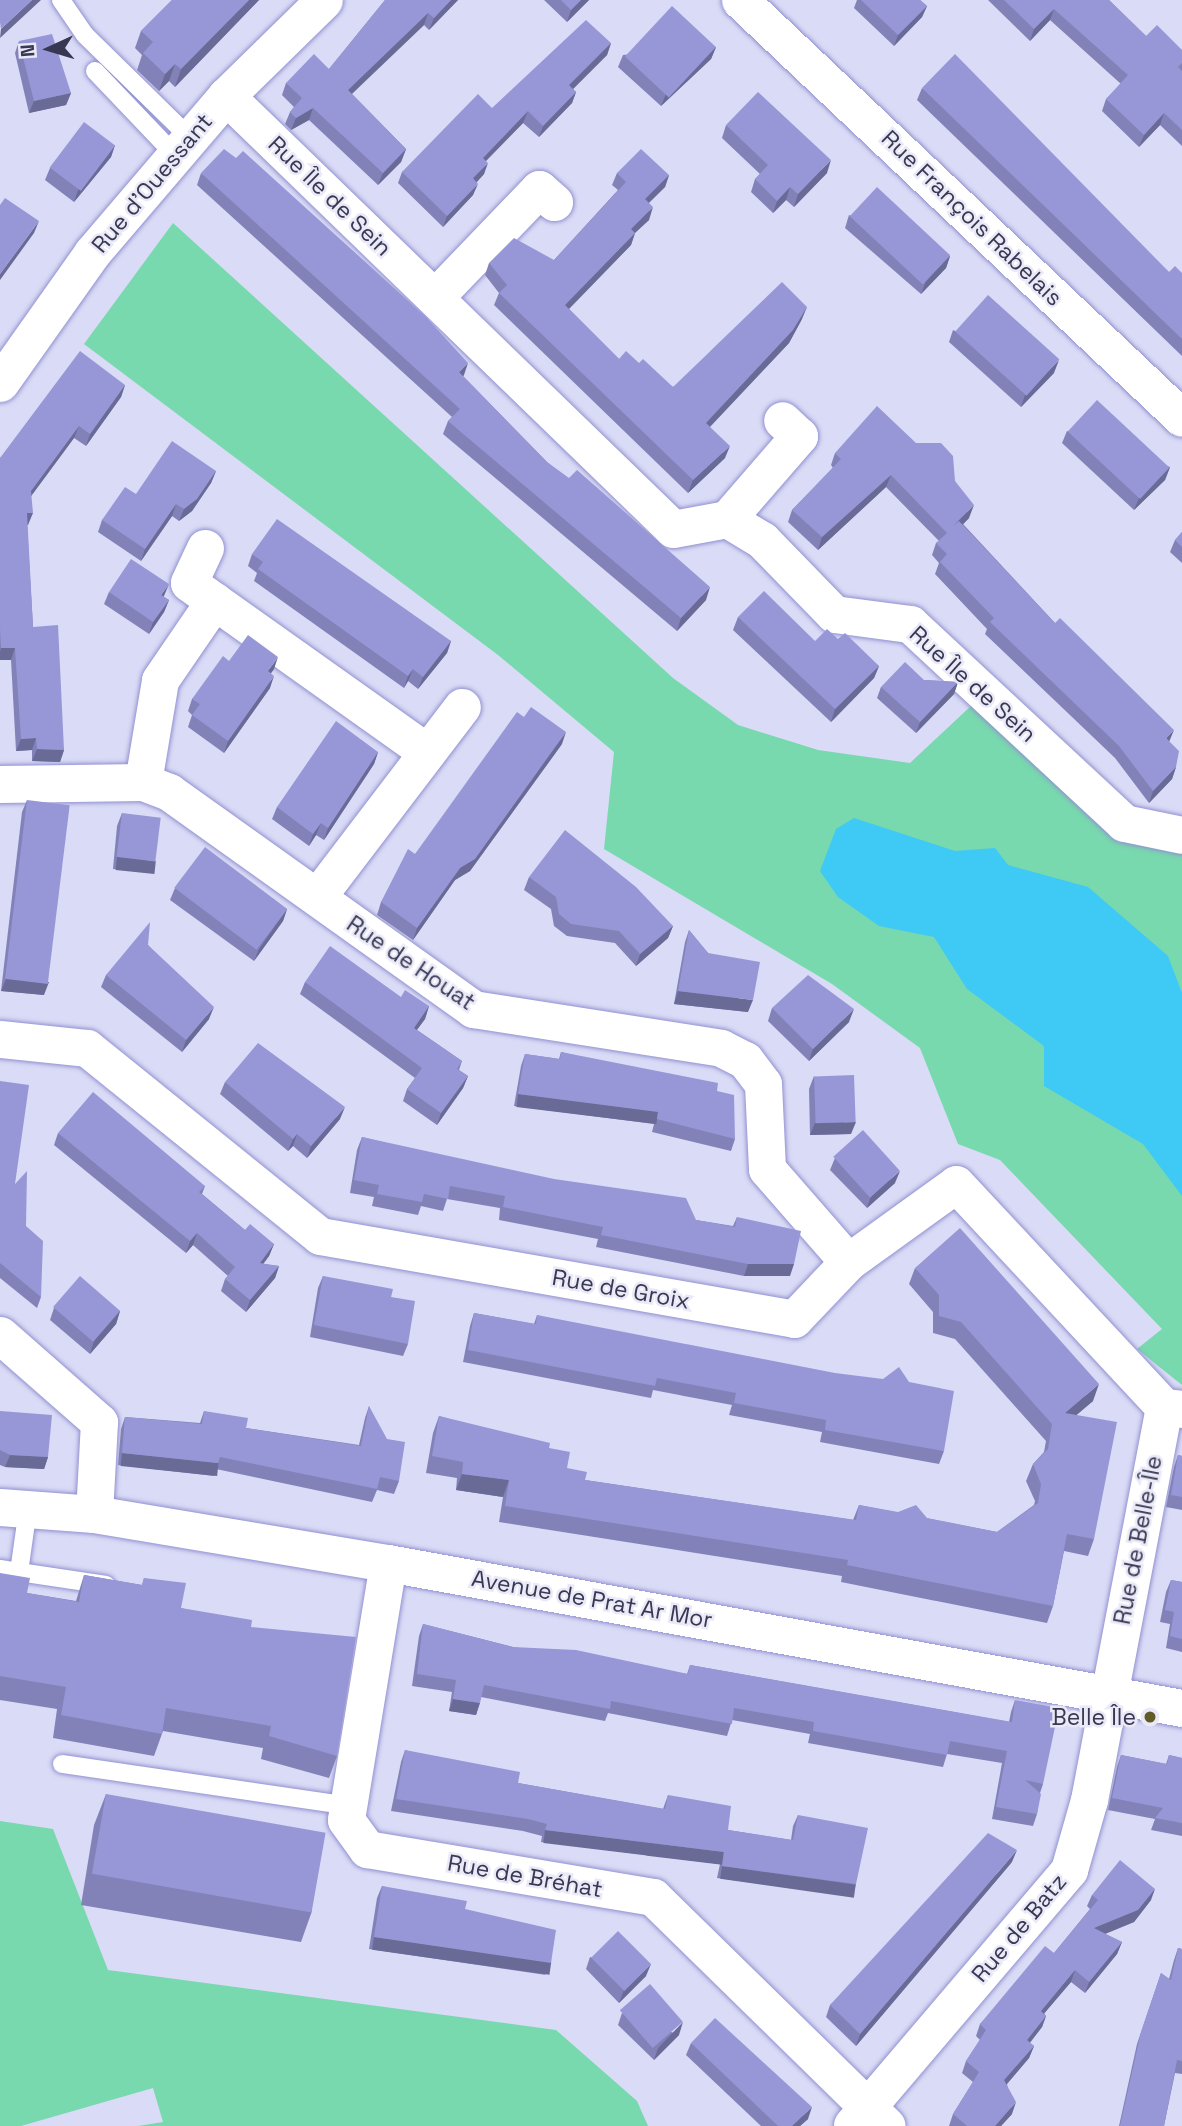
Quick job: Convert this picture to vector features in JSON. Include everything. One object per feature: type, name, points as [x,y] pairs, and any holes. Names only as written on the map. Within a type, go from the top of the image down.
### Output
[{"type":"street","name":"Rue d'Ouessant","points":[[0,383],[92,253],[226,96],[324,0]]},
{"type":"street","name":"Rue François Rabelais","points":[[751,9],[1182,418]]},
{"type":"street","name":"Rue Île de Sein","points":[[226,96],[673,529],[727,519],[762,540],[834,614],[910,624],[1124,823],[1182,835]]},
{"type":"street","points":[[435,297],[539,189],[554,202]]},
{"type":"street","points":[[727,519],[799,436],[782,420]]},
{"type":"street","points":[[205,548],[189,583],[427,752]]},
{"type":"street","points":[[143,782],[160,680],[214,601]]},
{"type":"street","points":[[317,897],[462,707]]},
{"type":"street","name":"Rue de Houat","points":[[0,784],[143,782],[170,792],[473,1009],[721,1048],[745,1060],[764,1084],[767,1169],[848,1262]]},
{"type":"street","name":"Rue de Groix","points":[[0,1039],[86,1048],[320,1236],[794,1319],[848,1262],[956,1184],[1173,1408]]},
{"type":"street","points":[[0,1335],[99,1422],[94,1514]]},
{"type":"street","name":"Rue de Belle-Île","points":[[1108,1691],[1173,1408]]},
{"type":"street","name":"Avenue de Prat Ar Mor","points":[[14,1508],[94,1514],[388,1563],[1108,1691],[1182,1708]]},
{"type":"street","name":"Rue de Bréhat","points":[[388,1563],[346,1819],[367,1849],[653,1897],[868,2120]]},
{"type":"street","name":"Rue de Batz","points":[[868,2120],[1069,1870],[1108,1691]]},
{"type":"lane","points":[[61,0],[85,35],[183,147]]},
{"type":"lane","points":[[95,71],[183,147]]},
{"type":"lane","points":[[14,1508],[19,1572]]},
{"type":"lane","points":[[0,1569],[127,1588]]},
{"type":"lane","points":[[62,1764],[349,1806]]},
{"type":"green space","points":[[173,223],[673,678],[738,725],[818,750],[910,763],[972,705],[1182,849],[1182,1385],[1137,1349],[1162,1329],[1000,1160],[958,1144],[920,1048],[832,984],[604,849],[614,752],[498,655],[84,344]]},
{"type":"green space","points":[[0,1821],[53,1829],[108,1970],[556,2030],[637,2101],[648,2126],[138,2126],[163,2122],[153,2088],[21,2126],[0,2126]]},
{"type":"water","points":[[854,818],[955,851],[995,848],[1008,865],[1088,887],[1168,956],[1182,993],[1182,1196],[1143,1144],[1044,1086],[1044,1046],[967,989],[934,937],[879,926],[838,897],[820,871],[836,829]]},
{"type":"building","points":[[0,0],[32,0],[1,29]]},
{"type":"building","points":[[172,0],[249,0],[181,69],[175,64],[165,74],[143,53],[153,42],[141,31]]},
{"type":"building","points":[[385,0],[451,0],[434,18],[428,13],[348,90],[406,149],[383,173],[313,108],[296,118],[290,112],[302,98],[286,83],[314,54],[329,69]]},
{"type":"building","points":[[561,0],[581,0],[571,10]]},
{"type":"building","points":[[861,0],[920,0],[927,6],[898,35]]},
{"type":"building","points":[[1004,0],[1109,0],[1146,36],[1157,25],[1182,50],[1182,63],[1178,67],[1182,71],[1182,130],[1164,113],[1144,135],[1106,99],[1128,75],[1054,9],[1034,29]]},
{"type":"building","points":[[672,6],[716,47],[669,97],[625,56]]},
{"type":"building","points":[[586,20],[611,43],[569,85],[576,92],[543,126],[528,111],[483,158],[488,163],[473,178],[478,184],[447,216],[402,172],[478,94],[492,108]]},
{"type":"building","points":[[52,34],[71,93],[34,101],[19,41]]},
{"type":"building","points":[[955,54],[1169,272],[1175,266],[1182,273],[1182,339],[922,88]]},
{"type":"building","points":[[758,92],[831,160],[798,194],[790,187],[777,201],[755,179],[768,165],[726,125]]},
{"type":"building","points":[[84,122],[115,145],[81,191],[50,168]]},
{"type":"building","points":[[224,149],[236,158],[243,151],[426,317],[468,363],[459,372],[547,462],[569,478],[577,470],[710,587],[681,618],[448,421],[460,409],[201,173]]},
{"type":"building","points":[[641,149],[669,175],[645,199],[653,207],[631,229],[635,233],[565,305],[619,359],[626,351],[639,363],[643,359],[673,387],[782,282],[807,307],[793,330],[706,423],[730,446],[693,480],[499,293],[507,285],[489,263],[514,238],[554,260],[626,182],[617,173]]},
{"type":"building","points":[[877,187],[950,255],[923,284],[850,216]]},
{"type":"building","points":[[5,198],[39,221],[0,274],[0,205]]},
{"type":"building","points":[[988,295],[1059,359],[1027,396],[955,331]]},
{"type":"building","points":[[80,351],[125,385],[90,434],[79,426],[31,491],[33,513],[27,513],[33,627],[58,625],[64,750],[37,749],[36,738],[21,739],[15,648],[1,648],[0,458]]},
{"type":"building","points":[[1097,400],[1169,468],[1140,499],[1068,431]]},
{"type":"building","points":[[877,406],[916,443],[941,443],[953,456],[955,481],[974,505],[953,526],[959,521],[1055,623],[1060,618],[1174,730],[1166,738],[1179,751],[1176,767],[1153,791],[1119,746],[990,622],[994,618],[940,562],[947,554],[936,543],[947,533],[891,475],[822,537],[792,510],[841,459],[835,453]]},
{"type":"building","points":[[172,441],[216,471],[197,499],[184,509],[176,504],[145,549],[102,520],[125,487],[136,494]]},
{"type":"building","points":[[277,519],[451,641],[423,677],[413,669],[408,676],[258,569],[263,562],[252,554]]},
{"type":"building","points":[[1182,532],[1182,547],[1175,540]]},
{"type":"building","points":[[131,559],[169,584],[161,595],[169,600],[153,622],[109,592]]},
{"type":"building","points":[[764,591],[815,641],[827,629],[838,639],[845,633],[879,666],[835,709],[738,617]]},
{"type":"building","points":[[248,635],[278,657],[268,671],[274,676],[228,741],[192,715],[200,704],[192,699],[223,656],[229,661]]},
{"type":"building","points":[[905,662],[924,680],[958,682],[920,722],[881,687]]},
{"type":"building","points":[[531,707],[566,732],[475,859],[460,868],[417,928],[381,902],[408,849],[415,854],[517,712],[524,717]]},
{"type":"building","points":[[336,721],[378,752],[328,828],[321,823],[313,834],[277,807]]},
{"type":"building","points":[[27,800],[70,805],[48,984],[5,979]]},
{"type":"building","points":[[122,813],[161,818],[155,861],[117,857]]},
{"type":"building","points":[[565,830],[636,887],[673,926],[640,954],[619,931],[571,924],[559,914],[556,897],[529,877]]},
{"type":"building","points":[[205,847],[287,909],[257,950],[174,888]]},
{"type":"building","points":[[150,922],[148,945],[214,1007],[186,1040],[106,975]]},
{"type":"building","points":[[689,930],[708,953],[760,962],[753,1000],[678,991]]},
{"type":"building","points":[[330,946],[401,997],[405,990],[429,1006],[414,1028],[462,1061],[457,1069],[468,1076],[441,1113],[407,1089],[422,1068],[305,982]]},
{"type":"building","points":[[808,975],[854,1009],[813,1049],[772,1008]]},
{"type":"building","points":[[258,1043],[345,1107],[311,1146],[297,1134],[293,1139],[225,1082]]},
{"type":"building","points":[[561,1052],[718,1083],[717,1091],[734,1095],[735,1139],[657,1119],[658,1112],[518,1094],[525,1054],[560,1059]]},
{"type":"building","points":[[854,1075],[856,1122],[816,1123],[814,1076]]},
{"type":"building","points":[[0,1081],[29,1085],[15,1184],[27,1171],[26,1226],[43,1241],[41,1297],[0,1263]]},
{"type":"building","points":[[93,1092],[205,1186],[199,1192],[245,1230],[250,1224],[274,1244],[260,1263],[279,1266],[250,1300],[225,1279],[235,1267],[197,1233],[190,1241],[58,1133]]},
{"type":"building","points":[[863,1130],[900,1171],[870,1198],[833,1157]]},
{"type":"building","points":[[362,1137],[554,1179],[686,1198],[696,1220],[735,1227],[737,1217],[801,1231],[794,1264],[748,1264],[601,1235],[603,1227],[503,1207],[505,1196],[450,1186],[448,1199],[424,1194],[422,1202],[377,1194],[379,1185],[354,1180]]},
{"type":"building","points":[[960,1228],[1099,1384],[1065,1413],[1117,1422],[1094,1539],[1067,1534],[1053,1606],[847,1565],[848,1560],[505,1506],[509,1480],[462,1474],[463,1462],[432,1456],[439,1416],[550,1443],[549,1448],[570,1452],[567,1468],[587,1472],[585,1480],[856,1520],[859,1505],[898,1512],[916,1505],[927,1518],[997,1532],[1038,1503],[1041,1484],[1033,1464],[1048,1449],[1052,1424],[961,1322],[939,1316],[939,1295],[915,1268]]},
{"type":"building","points":[[80,1276],[120,1311],[93,1342],[53,1307]]},
{"type":"building","points":[[323,1276],[393,1289],[391,1297],[415,1301],[408,1344],[314,1325]]},
{"type":"building","points":[[474,1313],[536,1324],[537,1315],[835,1373],[883,1379],[899,1367],[909,1382],[954,1391],[944,1451],[825,1430],[826,1420],[734,1403],[736,1393],[657,1378],[655,1386],[468,1350]]},
{"type":"building","points":[[369,1406],[387,1439],[405,1442],[399,1481],[380,1477],[377,1489],[220,1457],[218,1463],[122,1453],[125,1417],[202,1424],[204,1411],[248,1418],[246,1428],[361,1446]]},
{"type":"building","points":[[0,1411],[52,1415],[48,1457],[10,1455],[0,1450]]},
{"type":"building","points":[[1178,1455],[1182,1456],[1182,1497],[1171,1495]]},
{"type":"building","points":[[0,1573],[30,1578],[27,1593],[79,1602],[84,1575],[142,1585],[144,1578],[186,1583],[181,1608],[252,1620],[251,1627],[356,1637],[337,1756],[269,1736],[271,1726],[166,1708],[162,1734],[61,1715],[66,1687],[0,1676]]},
{"type":"building","points":[[1171,1580],[1182,1582],[1182,1639],[1170,1636],[1174,1612],[1165,1610]]},
{"type":"building","points":[[423,1624],[513,1647],[576,1650],[688,1674],[690,1665],[1012,1722],[1015,1700],[1059,1708],[1043,1784],[1025,1780],[1041,1794],[1037,1814],[996,1807],[1007,1751],[950,1741],[947,1755],[813,1731],[814,1722],[734,1708],[732,1724],[611,1701],[610,1709],[484,1685],[480,1703],[453,1699],[456,1680],[417,1674]]},
{"type":"building","points":[[405,1750],[520,1772],[518,1783],[665,1809],[668,1795],[731,1806],[728,1830],[793,1840],[798,1815],[868,1828],[856,1884],[722,1866],[724,1852],[545,1830],[547,1824],[528,1819],[396,1799]]},
{"type":"building","points":[[1121,1755],[1167,1764],[1169,1755],[1182,1758],[1182,1823],[1155,1818],[1163,1808],[1112,1798]]},
{"type":"building","points":[[106,1794],[326,1833],[312,1912],[92,1874]]},
{"type":"building","points":[[988,1833],[1017,1850],[860,2034],[830,2005]]},
{"type":"building","points":[[1120,1860],[1155,1889],[1138,1910],[1094,1928],[1122,1942],[1089,1982],[1075,1970],[1041,2011],[1046,2016],[1027,2040],[1034,2046],[1004,2080],[1016,2102],[995,2126],[967,2126],[953,2114],[979,2072],[966,2061],[986,2030],[980,2024],[1045,1946],[1054,1953],[1098,1900],[1092,1895]]},
{"type":"building","points":[[382,1886],[467,1901],[465,1909],[556,1930],[551,1963],[374,1937]]},
{"type":"building","points":[[618,1931],[651,1964],[624,1991],[591,1958]]},
{"type":"building","points":[[1178,1948],[1182,1949],[1182,2061],[1177,2060],[1164,2126],[1120,2126],[1141,2032],[1161,1973],[1171,1980]]},
{"type":"building","points":[[650,1984],[683,2022],[653,2048],[620,2010]]},
{"type":"building","points":[[715,2018],[812,2107],[792,2126],[778,2126],[691,2043]]},
{"type":"place","name":"Belle Île","points":[[1150,1717]]}]
